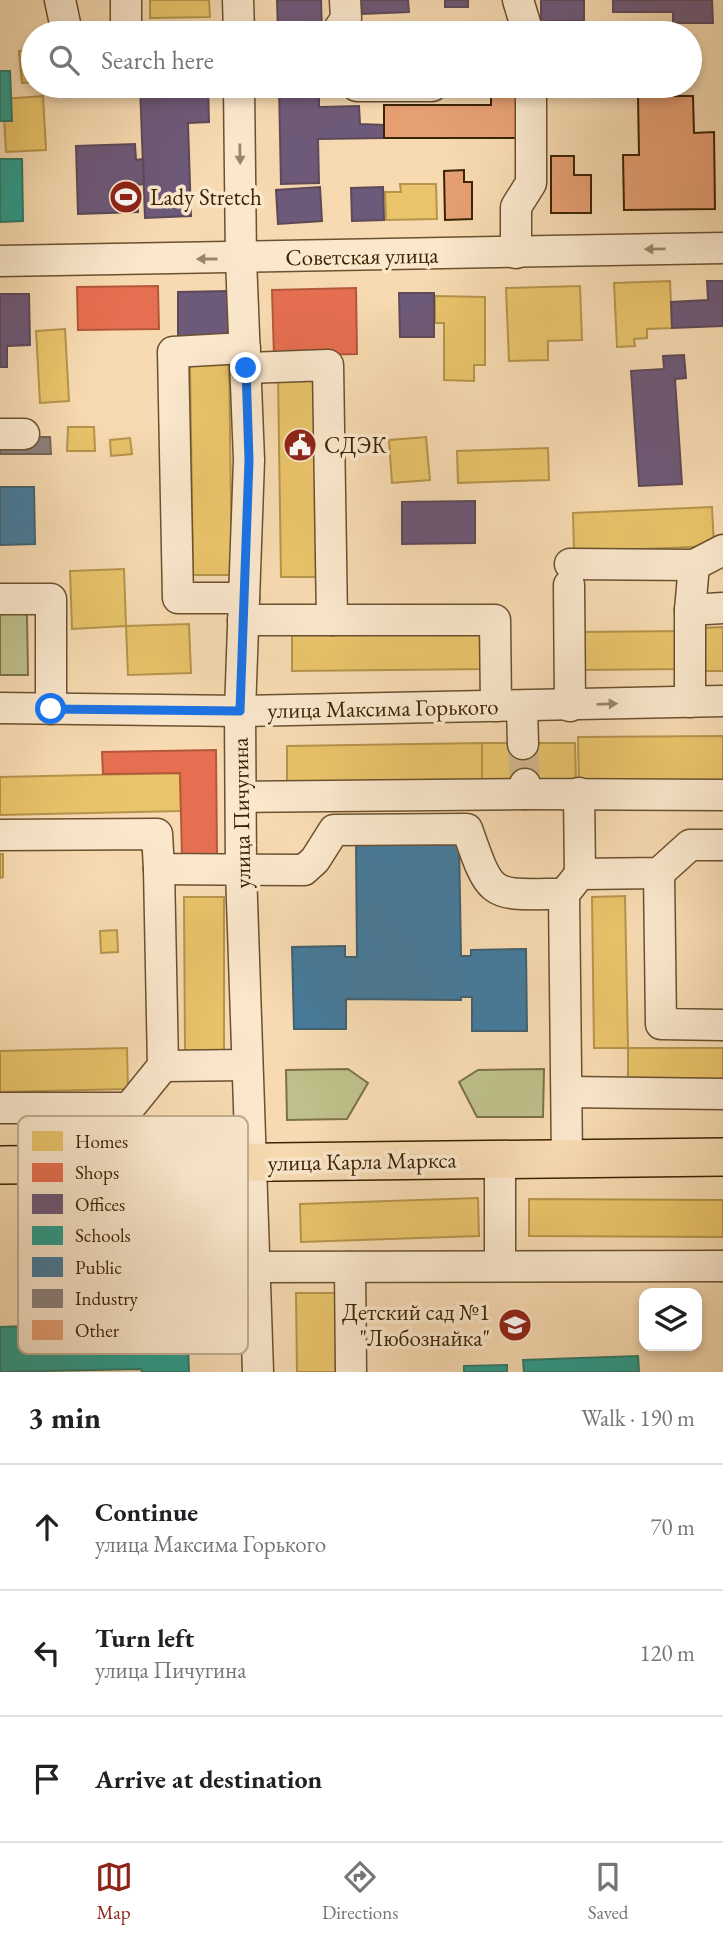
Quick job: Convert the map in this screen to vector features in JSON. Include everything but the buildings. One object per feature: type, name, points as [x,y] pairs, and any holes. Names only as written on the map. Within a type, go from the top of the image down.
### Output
[{"type":"main road","name":"улица Карла Маркса","points":[[250,1162],[723,1157]]},
{"type":"main road","name":"улица Карла Маркса","points":[[0,1164],[18,1164]]},
{"type":"street","points":[[60,0],[64,21]]},
{"type":"street","points":[[126,0],[126,21]]},
{"type":"street","points":[[238,0],[239,21]]},
{"type":"street","points":[[345,0],[345,21]]},
{"type":"street","points":[[517,0],[524,21]]},
{"type":"street","name":"улица Пичугина","points":[[239,98],[241,259],[249,460],[240,711],[241,871],[258,1372]]},
{"type":"street","points":[[516,253],[516,207],[531,183],[531,98]]},
{"type":"street","name":"Советская улица","points":[[0,261],[241,259],[723,248]]},
{"type":"street","points":[[332,620],[328,365],[173,352],[178,598],[332,620],[495,620],[509,706],[523,744]]},
{"type":"street","points":[[569,706],[570,575],[694,565],[723,550]]},
{"type":"street","points":[[690,702],[690,610],[694,565]]},
{"type":"street","points":[[0,599],[51,600],[51,709]]},
{"type":"street","points":[[690,610],[723,608]]},
{"type":"street","name":"улица Максима Горького","points":[[0,708],[240,711],[723,701]]},
{"type":"street","points":[[242,797],[525,789],[579,793],[723,795]]},
{"type":"street","points":[[568,1159],[572,884],[579,793]]},
{"type":"street","points":[[159,869],[304,870],[315,860],[334,830],[467,829],[482,871],[492,888],[509,894],[659,873],[690,845],[723,845]]},
{"type":"street","points":[[0,835],[158,834],[163,1066],[129,1108],[0,1108]]},
{"type":"street","points":[[659,873],[661,1024],[723,1025]]},
{"type":"street","points":[[163,1066],[247,1065]]},
{"type":"street","points":[[567,1093],[723,1094]]},
{"type":"street","points":[[500,1159],[500,1266]]},
{"type":"street","points":[[254,1267],[723,1266]]},
{"type":"street","points":[[350,1267],[351,1372]]},
{"type":"green space","points":[[0,606],[22,610],[27,616],[28,675],[0,675]]},
{"type":"green space","points":[[348,1069],[368,1083],[347,1119],[287,1120],[286,1070]]},
{"type":"green space","points":[[544,1069],[543,1117],[477,1117],[459,1082],[478,1070]]},
{"type":"tunnel","points":[[523,744],[525,784]]},
{"type":"place","name":"Lady Stretch","points":[[126,197]]},
{"type":"place","name":"СДЭК","points":[[300,445]]},
{"type":"place","name":"Детский cад №1 \"Любознайка\"","points":[[515,1325]]},
{"type":"route","points":[[51,709],[240,711],[249,460],[246,368]]}]
